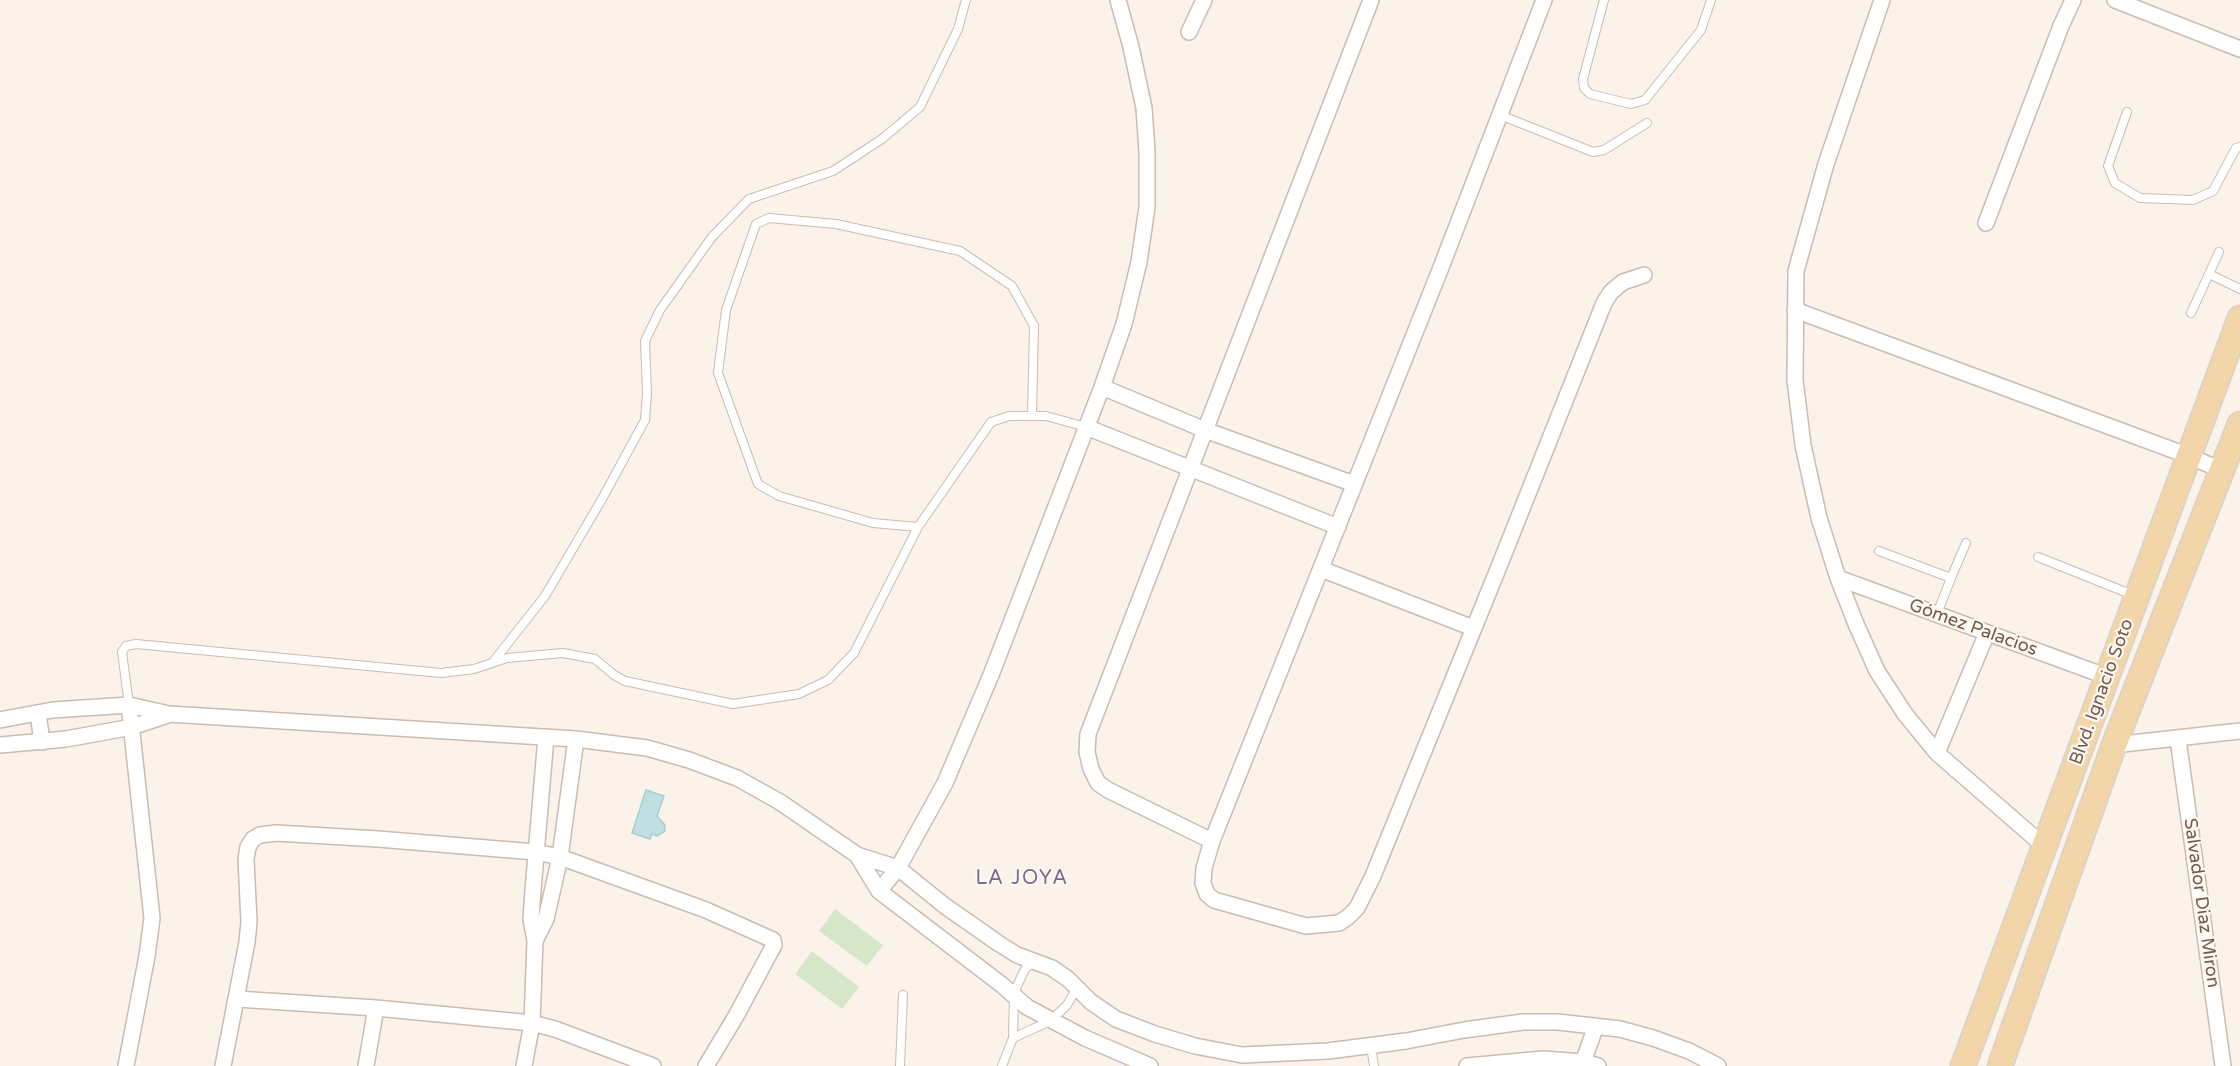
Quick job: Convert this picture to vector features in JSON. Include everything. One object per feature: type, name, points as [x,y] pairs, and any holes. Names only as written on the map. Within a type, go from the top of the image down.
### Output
[{"type":"main road","name":"Blvd. Ignacio Soto","points":[[1963,1066],[2240,318]]},
{"type":"main road","name":"Blvd. Ignacio Soto","points":[[2000,1066],[2114,746],[2240,424]]},
{"type":"street","points":[[879,891],[898,868],[949,772],[991,675],[1124,324],[1139,262],[1147,207],[1147,151],[1144,108],[1118,0]]},
{"type":"street","points":[[1189,32],[1204,0]]},
{"type":"street","points":[[1212,841],[1098,783],[1091,769],[1087,752],[1088,734],[1371,0]]},
{"type":"street","points":[[1544,0],[1440,270],[1212,841],[1204,868],[1203,883],[1207,894],[1214,900],[1306,926],[1339,923],[1357,908],[1373,876],[1604,303],[1611,292],[1623,282],[1644,275]]},
{"type":"street","points":[[1882,0],[1810,216],[1796,271],[1795,380],[1803,445],[1820,518],[1838,578],[1877,671],[1905,714],[1937,753],[2044,846]]},
{"type":"street","points":[[1986,223],[2073,0]]},
{"type":"street","points":[[2115,0],[2240,49]]},
{"type":"street","points":[[1794,310],[2222,470]]},
{"type":"street","points":[[1102,387],[1205,430],[1354,484]]},
{"type":"street","points":[[1086,427],[1338,527]]},
{"type":"street","points":[[1321,569],[1473,628]]},
{"type":"street","name":"Gómez Palacios","points":[[1838,578],[2108,677]]},
{"type":"street","points":[[1937,753],[1987,633]]},
{"type":"street","points":[[126,1066],[152,918],[129,705]]},
{"type":"street","points":[[169,714],[132,727],[42,742],[6,744],[4,719],[38,713],[129,705],[169,714],[576,739],[647,748],[689,760],[737,778],[780,802],[857,855],[898,868],[945,906],[998,943],[1033,962],[1052,968],[1091,1002],[1116,1019],[1195,1046],[1242,1055],[1328,1051],[1523,1022],[1558,1022],[1596,1026],[1653,1038],[1689,1051],[1718,1066]]},
{"type":"street","points":[[38,713],[42,742]]},
{"type":"street","points":[[2114,746],[2240,731]]},
{"type":"street","points":[[524,1066],[532,1023],[535,941],[531,919],[546,737]]},
{"type":"street","points":[[535,941],[546,919],[560,857],[576,739]]},
{"type":"street","name":"Salvador Diaz Miron","points":[[2178,739],[2223,1066]]},
{"type":"street","points":[[539,805],[566,809]]},
{"type":"street","points":[[223,1066],[237,999],[249,922],[246,859],[248,847],[253,839],[260,835],[276,833],[535,852],[560,857],[706,910],[774,941],[774,945],[736,1016],[706,1066]]},
{"type":"street","points":[[857,855],[879,891],[1002,985],[1014,998],[1050,1021],[1150,1066]]},
{"type":"street","points":[[237,999],[376,1008],[532,1023],[555,1029],[653,1066]]},
{"type":"street","points":[[366,1066],[376,1008]]},
{"type":"street","points":[[1467,1066],[1543,1059],[1591,1064],[1596,1026]]},
{"type":"lane","points":[[492,663],[545,596],[645,420],[647,394],[645,341],[660,310],[712,237],[749,200],[833,171],[882,139],[920,107],[958,28],[966,0]]},
{"type":"lane","points":[[1604,0],[1583,79],[1584,88],[1590,94],[1631,104],[1646,100],[1701,30],[1711,0]]},
{"type":"lane","points":[[2127,112],[2108,166],[2115,183],[2140,198],[2193,200],[2213,191],[2236,148],[2240,147]]},
{"type":"lane","points":[[1500,115],[1593,152],[1604,150],[1647,123]]},
{"type":"lane","points":[[918,527],[873,523],[779,496],[758,484],[718,373],[726,310],[756,224],[769,218],[836,224],[960,250],[1012,286],[1034,326],[1032,416]]},
{"type":"lane","points":[[2191,314],[2219,252]]},
{"type":"lane","points":[[2209,274],[2240,289]]},
{"type":"lane","points":[[129,705],[122,652],[126,646],[136,644],[441,673],[474,669],[507,658],[563,653],[595,659],[614,675],[626,681],[734,704],[800,694],[828,680],[854,653],[918,527],[991,422],[1009,416],[1046,416],[1086,427]]},
{"type":"lane","points":[[1937,614],[1966,543]]},
{"type":"lane","points":[[1879,551],[1951,578]]},
{"type":"lane","points":[[2038,557],[2137,596]]},
{"type":"lane","points":[[1002,1066],[1013,1038],[1014,998],[1020,976],[1033,962]]},
{"type":"lane","points":[[1013,1038],[1050,1021],[1067,1005],[1077,988]]},
{"type":"lane","points":[[900,1066],[903,995]]},
{"type":"lane","points":[[1371,1046],[1374,1066]]},
{"type":"green space","points":[[835,909],[883,945],[867,966],[819,931]]},
{"type":"green space","points":[[812,951],[859,987],[842,1009],[795,974]]},
{"type":"water","points":[[646,790],[664,796],[657,816],[665,825],[665,831],[657,836],[652,834],[650,839],[632,833]]},
{"type":"district","name":"LA JOYA","points":[[1022,879]]}]
